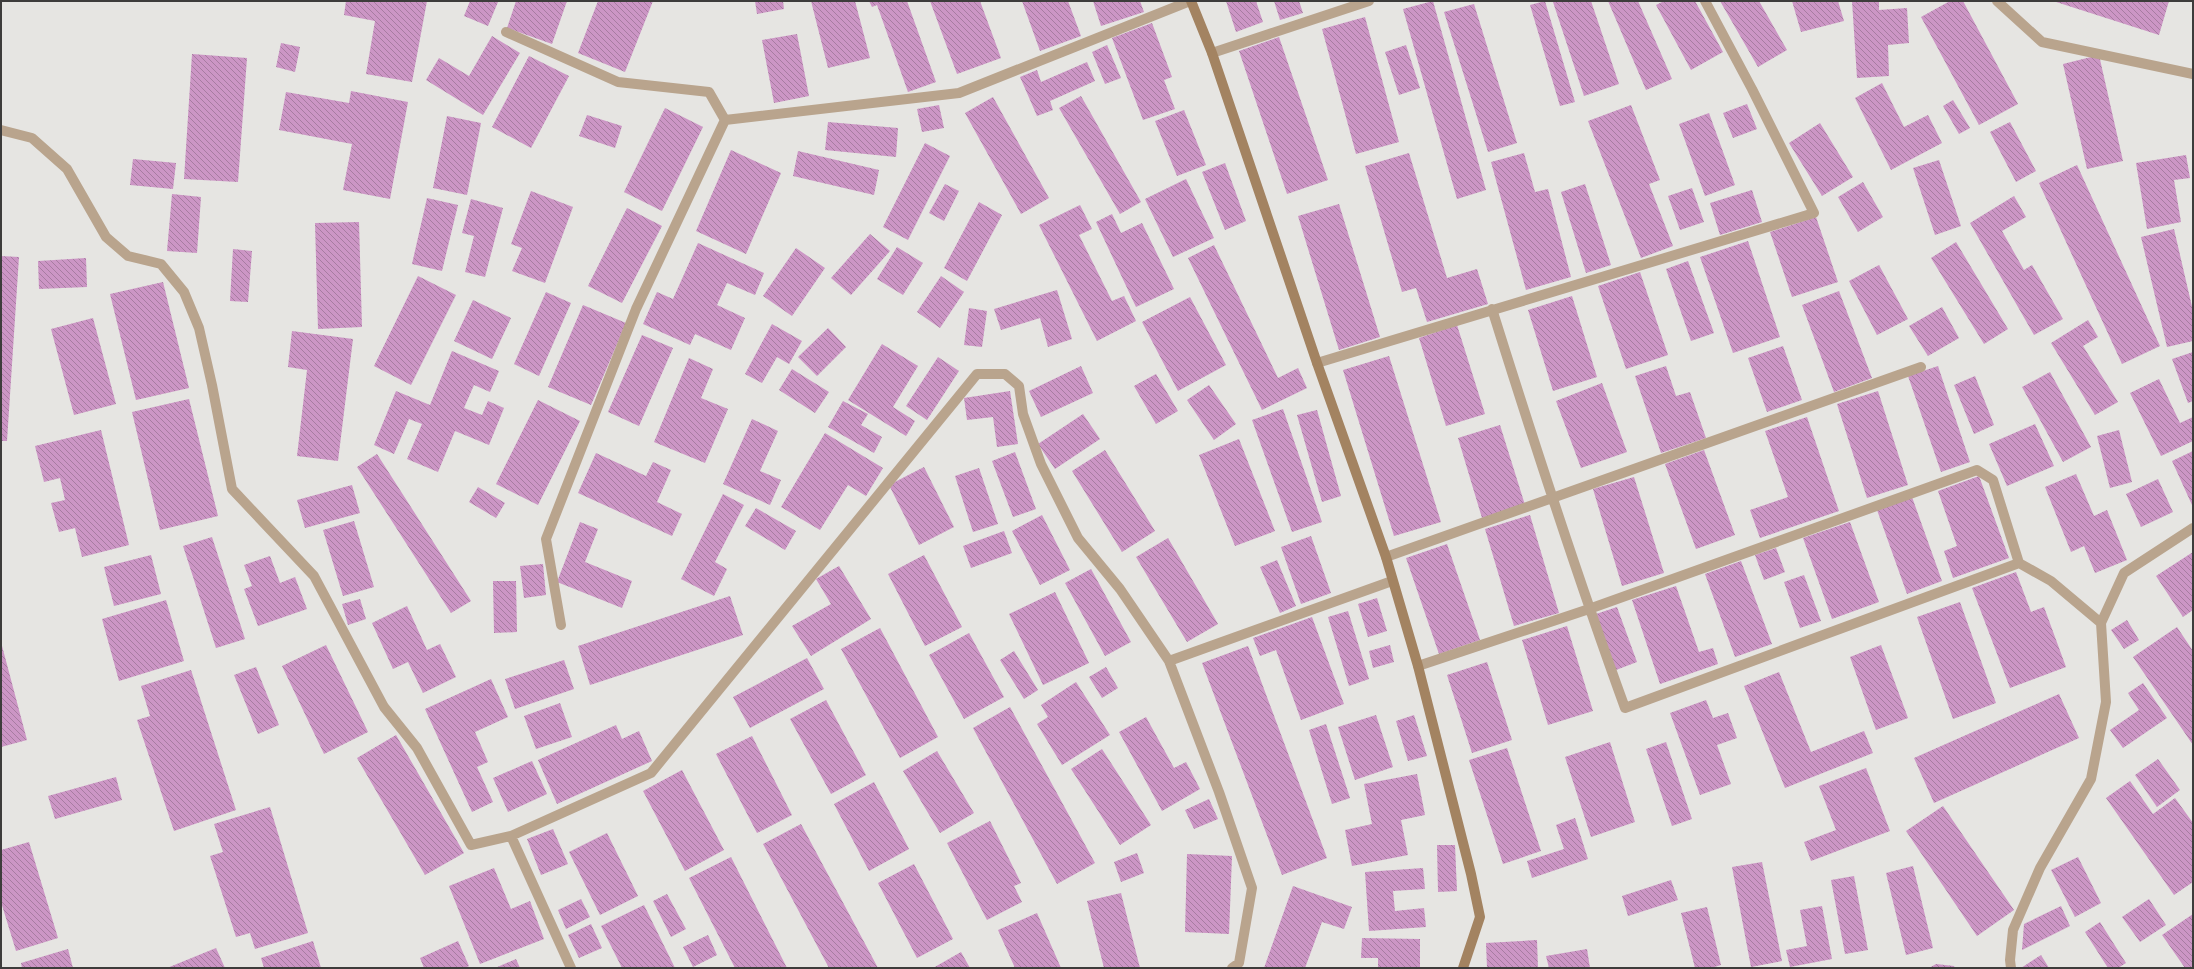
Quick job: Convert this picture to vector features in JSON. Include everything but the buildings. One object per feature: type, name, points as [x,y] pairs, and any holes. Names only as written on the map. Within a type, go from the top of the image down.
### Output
[{"type":"street","points":[[725,120],[959,93],[1191,1],[1212,53],[1317,363],[1386,557],[1418,666],[1469,866],[1480,917],[1463,968]]},
{"type":"street","points":[[1212,53],[1369,1]]},
{"type":"street","points":[[1317,363],[1814,212],[1752,89],[1705,1]]},
{"type":"street","points":[[1997,1],[2042,42],[2193,74]]},
{"type":"street","points":[[506,32],[618,82],[709,92],[725,120]]},
{"type":"street","points":[[561,625],[546,539],[636,309],[725,120]]},
{"type":"street","points":[[1,130],[32,138],[67,169],[106,237],[128,256],[161,264],[184,292],[199,328],[212,385],[232,489],[314,576],[384,707],[416,748],[471,845],[511,836],[651,773],[977,374],[1005,374],[1019,386],[1023,414],[1041,464],[1078,538],[1120,589],[1169,661],[1219,792],[1252,888],[1239,963],[1232,968]]},
{"type":"street","points":[[1492,309],[1552,498],[1589,609],[1625,708],[2019,562]]},
{"type":"street","points":[[1386,557],[1921,367]]},
{"type":"street","points":[[1418,666],[1589,609],[1977,470],[1993,480],[2019,562],[2051,582],[2101,623]]},
{"type":"street","points":[[2011,968],[2010,960],[2013,930],[2018,916],[2040,868],[2091,779],[2106,702],[2101,623],[2124,573],[2193,528]]},
{"type":"street","points":[[1169,661],[1392,581]]},
{"type":"street","points":[[511,836],[571,968]]}]
